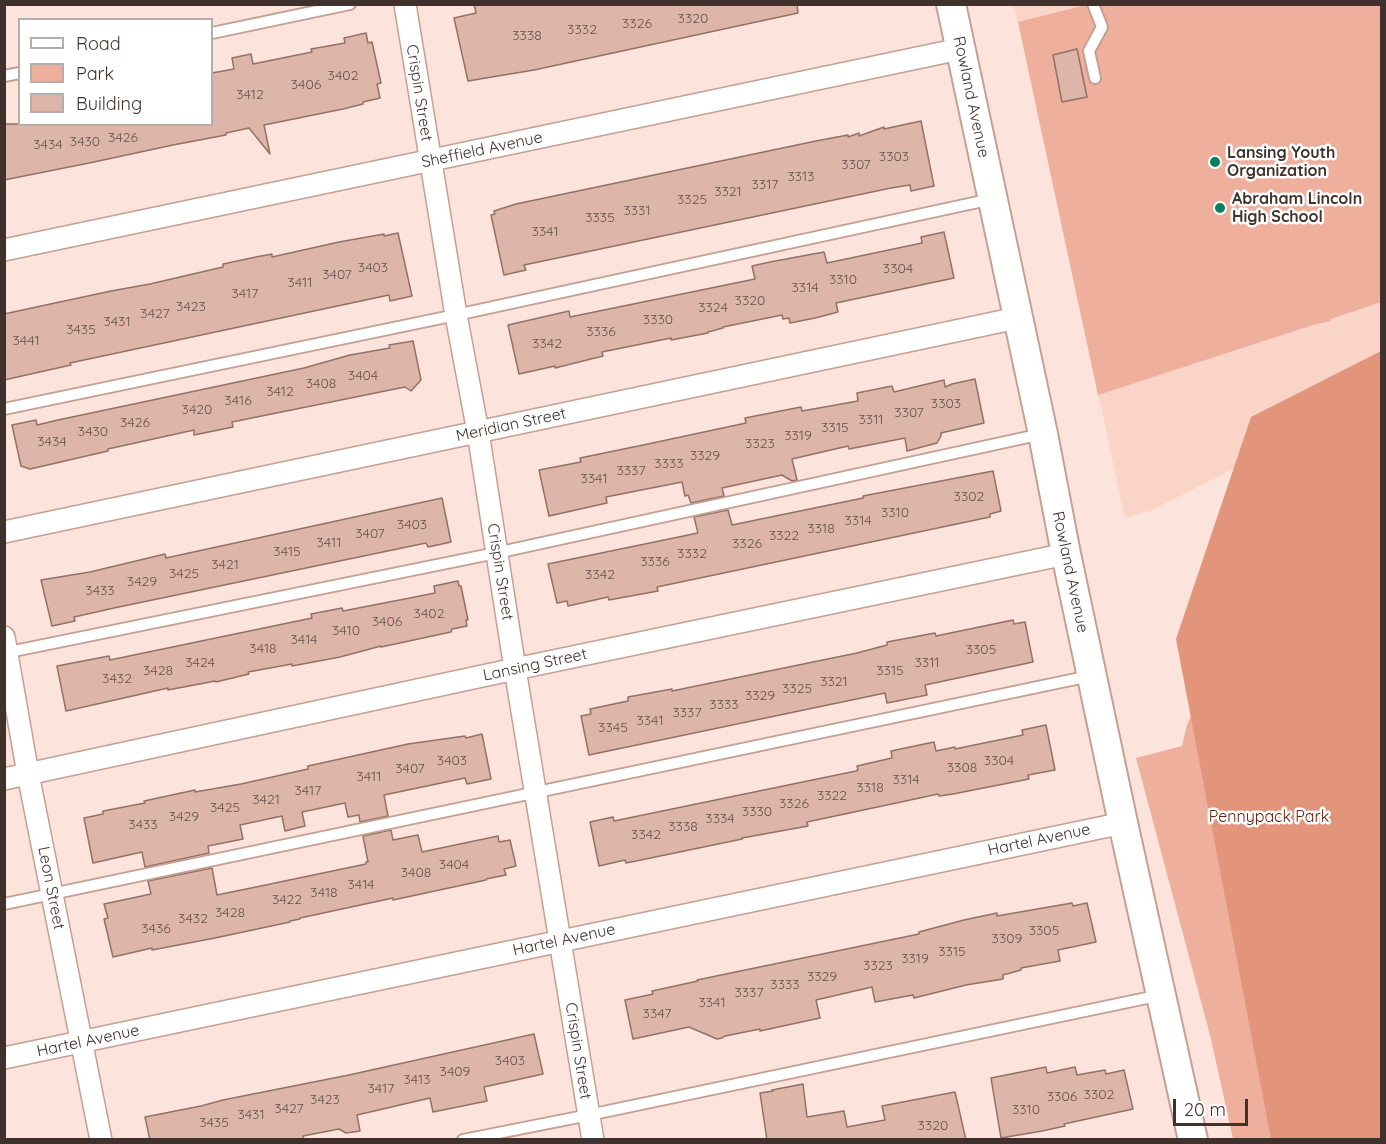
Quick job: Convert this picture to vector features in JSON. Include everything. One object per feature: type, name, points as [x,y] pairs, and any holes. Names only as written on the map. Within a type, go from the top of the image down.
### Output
[{"type":"street","name":"Crispin Street","points":[[405,4],[456,315],[478,432],[593,1140]]},
{"type":"street","name":"Rowland Avenue","points":[[951,4],[1123,823],[1193,1140]]},
{"type":"street","name":"Sheffield Avenue","points":[[4,250],[960,49]]},
{"type":"street","name":"Meridian Street","points":[[4,532],[1017,318]]},
{"type":"street","name":"Lansing Street","points":[[4,778],[1066,554]]},
{"type":"street","name":"Leon Street","points":[[6,647],[28,774],[100,1140]]},
{"type":"street","name":"Hartel Avenue","points":[[4,1058],[1123,823]]},
{"type":"lane","points":[[213,33],[350,4]]},
{"type":"lane","points":[[1093,4],[1102,27],[1089,51],[1095,78]]},
{"type":"lane","points":[[4,409],[456,315],[992,199]]},
{"type":"lane","points":[[6,647],[496,552],[1043,434]]},
{"type":"lane","points":[[4,904],[1092,675]]},
{"type":"lane","points":[[463,1140],[1161,995]]},
{"type":"shaded area","name":"Lansing Youth Organization","points":[[1014,5],[1381,5],[1381,394],[1152,510],[1125,518]]},
{"type":"green space","name":"Lansing Youth Organization","points":[[1086,5],[1381,5],[1381,302],[1331,319],[1331,321],[1098,395],[1018,22]]},
{"type":"green space","name":"Pennypack Park","points":[[1381,351],[1381,1139],[1271,1139],[1176,639],[1251,417]]},
{"type":"green space","points":[[1237,610],[1381,1139],[1233,1139],[1211,1039],[1136,758],[1182,746],[1187,725]]},
{"type":"building","points":[[474,4],[797,4],[798,13],[534,70],[468,81],[454,18],[476,13]]},
{"type":"building","points":[[366,33],[368,43],[372,42],[381,83],[377,84],[380,98],[343,109],[264,125],[270,154],[249,128],[226,133],[226,135],[4,180],[4,124],[18,124],[18,126],[213,126],[213,73],[234,69],[232,58],[251,54],[253,64],[345,43],[344,38]]},
{"type":"building","points":[[1077,49],[1087,97],[1062,102],[1053,55]]},
{"type":"building","points":[[921,121],[934,186],[911,191],[910,185],[891,188],[524,265],[526,270],[504,275],[491,215],[495,214],[494,211],[516,204],[816,141],[848,135],[848,137],[859,133],[859,136],[884,127],[884,129]]},
{"type":"building","points":[[944,232],[954,278],[836,303],[838,312],[815,318],[790,323],[789,318],[783,319],[782,315],[723,327],[708,333],[602,352],[603,356],[519,374],[508,325],[569,311],[570,317],[755,279],[752,266],[770,262],[824,252],[827,263],[922,243],[921,237]]},
{"type":"building","points":[[398,233],[412,296],[390,301],[389,295],[70,363],[71,365],[4,380],[4,314],[150,284],[256,257],[272,254],[272,257],[339,242]]},
{"type":"building","points":[[413,341],[421,380],[411,391],[405,387],[232,422],[233,427],[194,435],[194,430],[30,469],[21,466],[12,425],[36,420],[37,425],[304,368],[350,355],[390,348],[389,345]]},
{"type":"building","points":[[975,379],[984,423],[941,433],[937,443],[907,451],[905,438],[849,449],[848,446],[792,459],[797,480],[792,481],[782,475],[722,488],[724,496],[691,503],[688,495],[685,496],[682,482],[606,497],[607,503],[549,516],[539,470],[581,462],[580,458],[746,423],[745,418],[801,407],[802,411],[858,401],[857,393],[892,386],[894,392],[944,380],[945,387]]},
{"type":"building","points":[[993,471],[1001,511],[990,514],[990,517],[657,587],[658,591],[609,600],[608,597],[568,606],[567,601],[557,603],[548,564],[698,533],[694,517],[728,510],[732,525],[863,498],[863,496]]},
{"type":"building","points":[[442,498],[451,542],[428,547],[426,543],[114,608],[74,617],[75,621],[52,626],[41,580],[90,572],[165,554],[166,558]]},
{"type":"building","points":[[458,581],[468,620],[466,620],[467,626],[452,629],[451,632],[340,657],[248,672],[249,674],[216,682],[168,690],[168,688],[66,711],[57,666],[109,656],[110,660],[312,618],[311,614],[342,608],[343,611],[435,593],[434,586]]},
{"type":"building","points":[[1013,620],[1014,624],[1025,622],[1033,662],[925,685],[927,695],[887,703],[885,693],[589,755],[581,716],[591,714],[590,709],[628,701],[628,697],[672,689],[672,691],[857,653],[887,645],[887,642],[935,633],[936,636]]},
{"type":"building","points":[[1046,725],[1055,770],[1028,775],[1029,779],[953,794],[939,796],[938,794],[807,822],[808,826],[626,863],[625,860],[599,866],[590,822],[613,817],[614,821],[856,771],[857,766],[892,758],[891,751],[934,742],[936,751],[955,747],[955,749],[1023,735],[1022,730]]},
{"type":"building","points":[[482,734],[491,779],[467,784],[465,778],[384,795],[388,816],[360,822],[359,815],[348,817],[345,803],[302,812],[305,826],[285,831],[282,816],[240,825],[243,839],[208,846],[209,853],[145,867],[142,852],[93,863],[84,818],[103,814],[103,811],[195,790],[195,792],[241,784],[308,769],[308,766],[408,744],[465,736],[466,738]]},
{"type":"building","points":[[391,830],[393,840],[418,835],[422,852],[498,836],[499,842],[510,840],[516,866],[504,869],[506,875],[486,880],[393,900],[393,898],[215,938],[113,957],[104,919],[108,918],[104,904],[151,894],[148,881],[212,868],[217,895],[366,864],[368,862],[363,836]]},
{"type":"building","points":[[1072,903],[1073,906],[1087,903],[1096,942],[1058,950],[1060,961],[1021,968],[1021,970],[1003,975],[1003,979],[966,985],[914,998],[913,995],[875,1002],[872,987],[816,1000],[820,1018],[717,1039],[689,1027],[633,1039],[625,1000],[653,994],[652,991],[919,934],[919,932],[997,913],[997,916]]},
{"type":"building","points":[[534,1034],[543,1074],[484,1087],[487,1101],[433,1112],[430,1098],[357,1115],[360,1131],[346,1133],[339,1129],[303,1136],[304,1140],[150,1140],[145,1117]]},
{"type":"building","points":[[1046,1067],[1047,1073],[1075,1067],[1077,1075],[1105,1070],[1106,1074],[1124,1070],[1133,1109],[1064,1124],[1065,1126],[1001,1138],[991,1078]]},
{"type":"building","points":[[803,1084],[807,1117],[844,1111],[847,1127],[885,1120],[882,1106],[955,1092],[966,1140],[767,1140],[760,1093]]},
{"type":"place","name":"Lansing Youth Organization","points":[[1215,162]]},
{"type":"place","name":"Abraham Lincoln High School","points":[[1220,208]]}]
